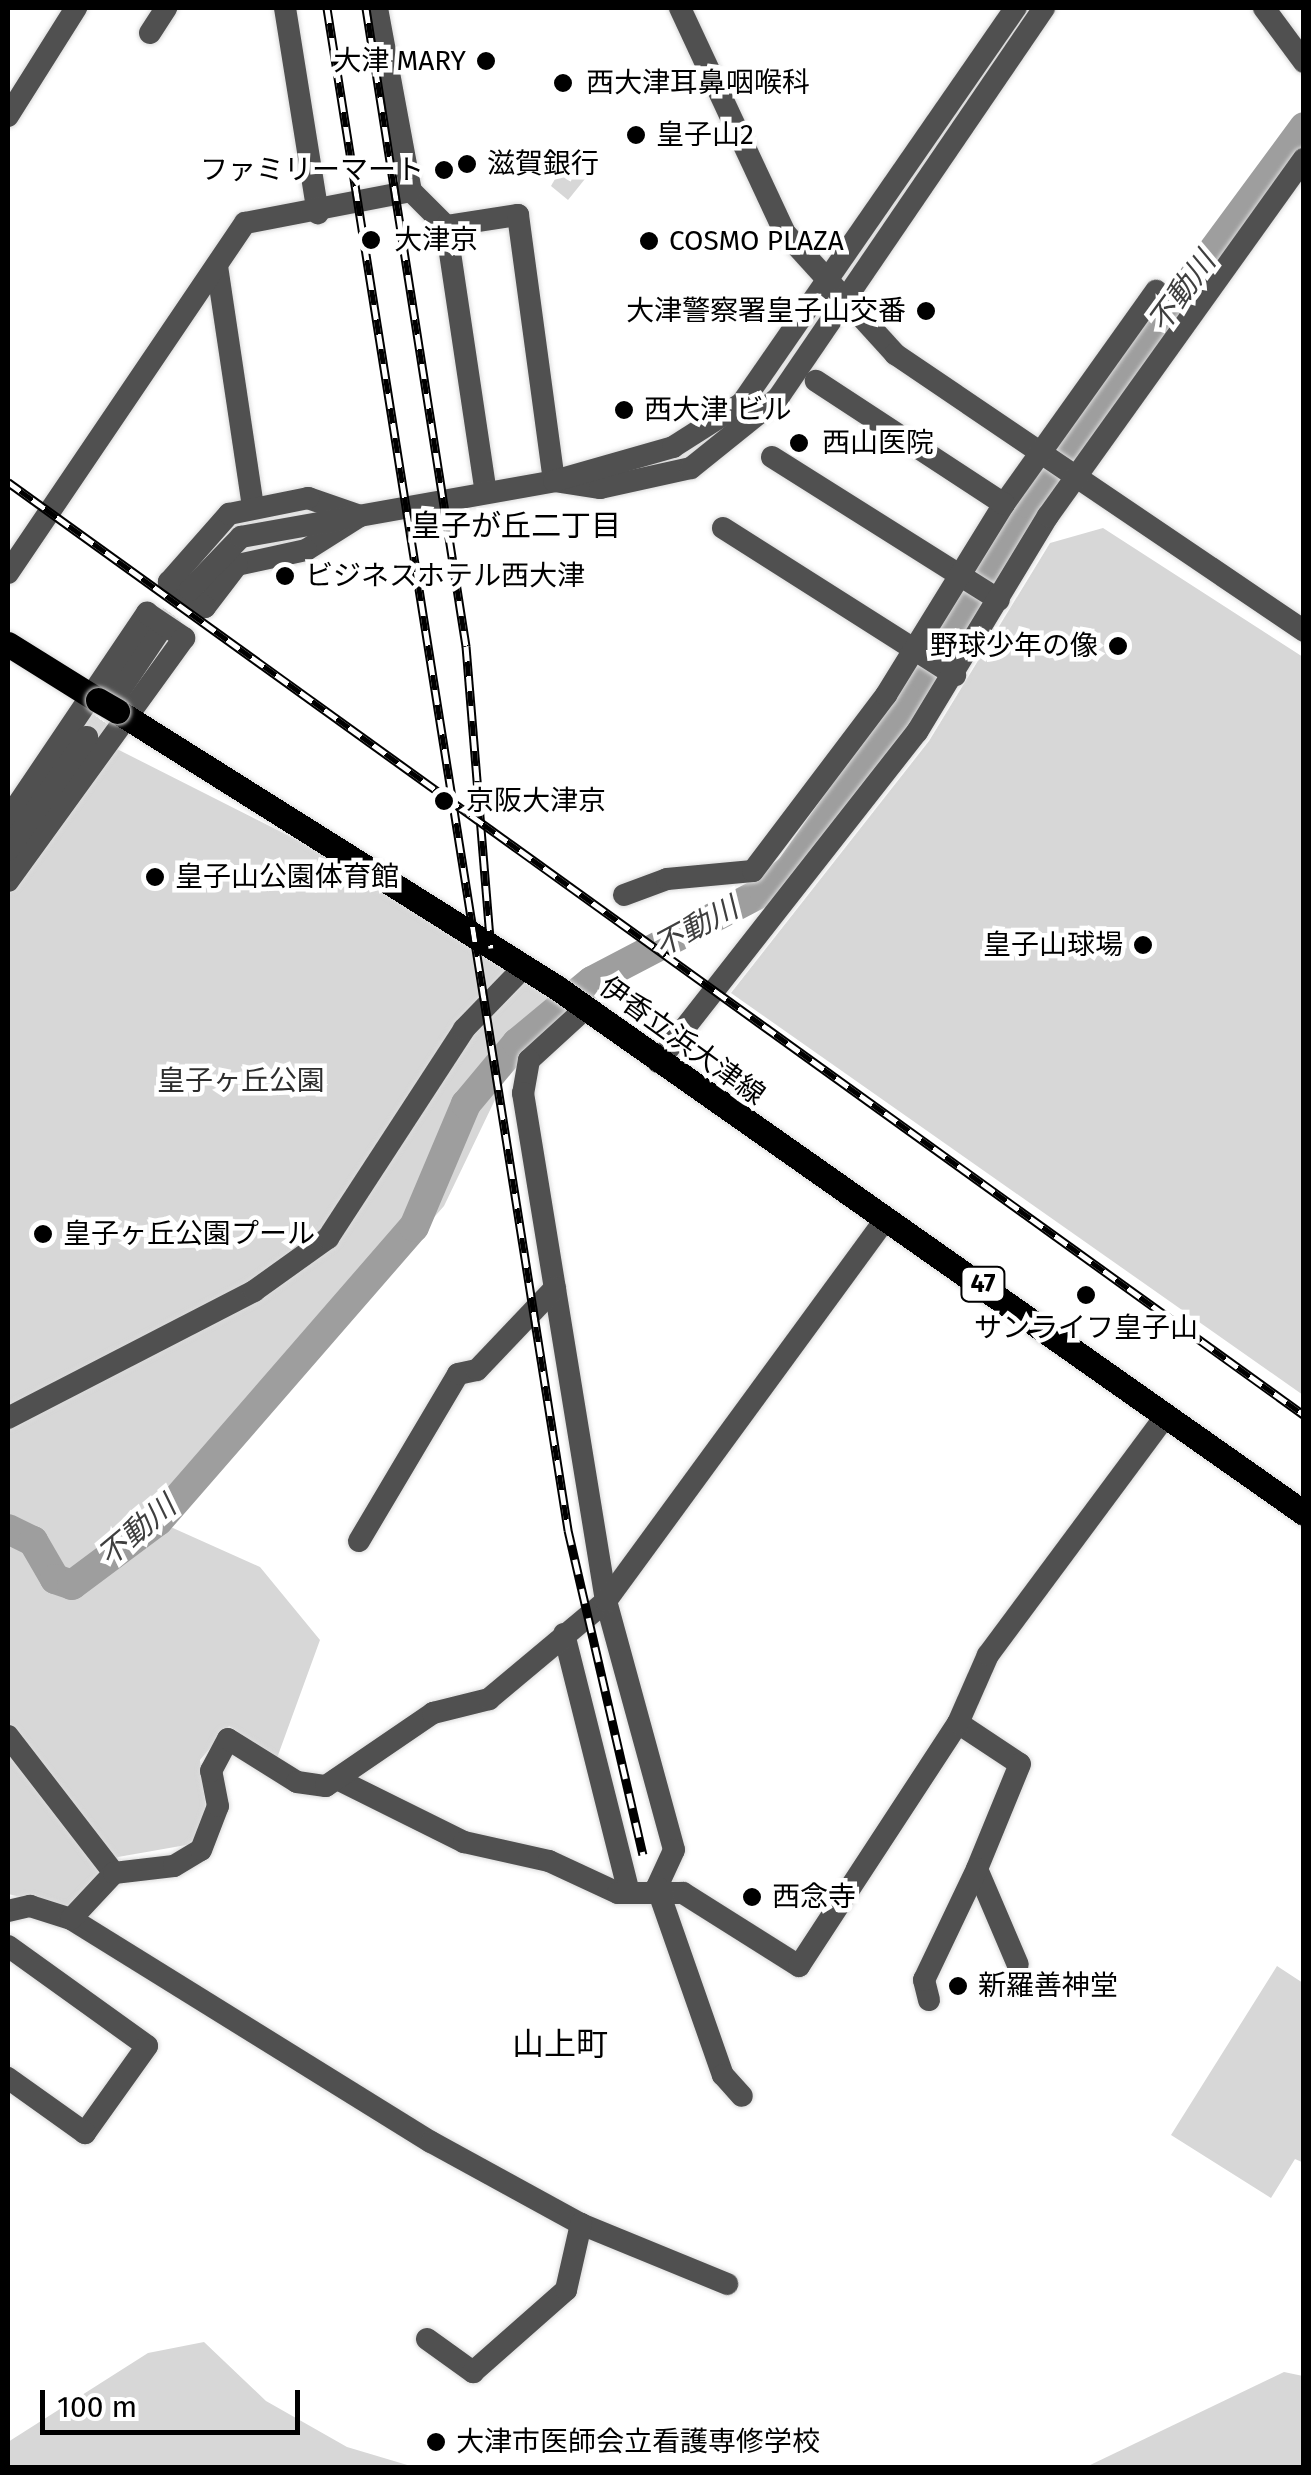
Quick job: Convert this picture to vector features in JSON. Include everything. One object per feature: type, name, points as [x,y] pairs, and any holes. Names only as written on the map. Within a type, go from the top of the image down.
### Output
[{"type":"main road","name":"伊香立浜大津線","points":[[8,644],[110,704],[556,987],[1304,1514]]},
{"type":"street","points":[[8,116],[76,8]]},
{"type":"street","points":[[150,32],[166,8]]},
{"type":"street","points":[[285,8],[318,212]]},
{"type":"street","points":[[378,8],[411,191],[446,226],[486,493]]},
{"type":"street","points":[[680,8],[744,160],[785,232],[895,354],[1069,478],[1304,630]]},
{"type":"street","points":[[190,590],[241,537],[554,480],[673,448],[742,403],[1016,8]]},
{"type":"street","points":[[554,480],[600,488],[691,468],[778,398],[848,302],[1044,8]]},
{"type":"street","points":[[1264,8],[1304,62]]},
{"type":"street","points":[[658,1062],[877,786],[954,675],[1069,478],[1304,160]]},
{"type":"street","points":[[8,573],[246,223],[411,191]]},
{"type":"street","points":[[446,226],[518,215],[554,480]]},
{"type":"street","points":[[217,266],[253,506]]},
{"type":"street","points":[[624,895],[666,879],[742,876],[759,865],[842,761],[916,652],[1004,504],[1156,291]]},
{"type":"street","points":[[1133,324],[1168,348]]},
{"type":"street","points":[[816,380],[1004,504]]},
{"type":"street","points":[[772,457],[998,599]]},
{"type":"street","points":[[308,498],[360,516],[306,550],[237,565],[205,607],[169,582],[208,528],[253,506],[308,498]]},
{"type":"street","points":[[723,528],[954,675]]},
{"type":"street","points":[[8,881],[110,704],[159,632]]},
{"type":"street","points":[[8,818],[110,704]]},
{"type":"street","points":[[8,850],[87,737]]},
{"type":"street","points":[[842,761],[877,786]]},
{"type":"street","points":[[759,865],[792,894]]},
{"type":"street","points":[[8,1418],[254,1290],[328,1238],[464,1029],[524,967]]},
{"type":"street","points":[[584,1007],[524,1068],[554,1288],[606,1601],[674,1850],[657,1888],[723,2075],[742,2096]]},
{"type":"street","points":[[337,1780],[432,1713],[489,1699],[606,1601],[662,1536],[886,1218]]},
{"type":"street","points":[[359,1541],[458,1374],[477,1370],[554,1288]]},
{"type":"street","points":[[71,1920],[114,1873],[174,1866],[201,1850],[218,1806],[210,1770],[228,1740],[297,1782],[337,1780],[464,1842],[628,1892],[657,1888],[682,1893],[798,1966],[958,1723],[988,1655],[1165,1417]]},
{"type":"street","points":[[564,1634],[628,1892]]},
{"type":"street","points":[[929,2000],[924,1980],[978,1869],[1020,1764],[958,1723]]},
{"type":"street","points":[[8,1736],[114,1873]]},
{"type":"street","points":[[978,1869],[1018,1964]]},
{"type":"street","points":[[8,1911],[30,1906],[71,1920],[184,1996],[581,2224],[727,2284]]},
{"type":"street","points":[[8,1946],[146,2046],[86,2133],[8,2078]]},
{"type":"street","points":[[427,2338],[473,2372],[566,2290],[581,2224]]},
{"type":"green space","points":[[593,169],[568,200],[551,186],[555,179]]},
{"type":"green space","points":[[1103,528],[1303,657],[1303,1395],[731,993],[929,741],[1050,543]]},
{"type":"green space","name":"皇子ヶ丘公園","points":[[115,748],[301,842],[570,1006],[516,1056],[444,1206],[164,1524],[260,1567],[320,1640],[277,1758],[229,1726],[200,1760],[206,1809],[192,1844],[118,1857],[68,1908],[8,1894],[8,890]]},
{"type":"green space","points":[[1277,1966],[1303,1983],[1304,2163],[1295,2159],[1271,2198],[1171,2135]]},
{"type":"green space","points":[[204,2342],[266,2401],[347,2447],[414,2467],[8,2467],[8,2442],[148,2353]]},
{"type":"green space","points":[[1284,2372],[1303,2376],[1303,2467],[1086,2467]]},
{"type":"waterway","name":"不動川","points":[[8,1529],[33,1541],[55,1579],[72,1585],[158,1521],[414,1227],[466,1104],[517,1043],[592,981],[764,891],[791,868],[926,677],[1027,503],[1304,127]]},
{"type":"tunnel","points":[[159,632],[190,590]]},
{"type":"tunnel","points":[[87,737],[118,693]]},
{"type":"railway","points":[[327,8],[568,1530],[643,1854]]},
{"type":"railway","points":[[366,8],[466,646],[491,948]]},
{"type":"railway","points":[[8,482],[1304,1415]]},
{"type":"place","name":"大津 MARY","points":[[486,61]]},
{"type":"place","name":"西大津耳鼻咽喉科","points":[[563,83]]},
{"type":"place","name":"皇子山2","points":[[636,135]]},
{"type":"place","name":"滋賀銀行","points":[[467,164]]},
{"type":"place","name":"ファミリーマート","points":[[444,170]]},
{"type":"place","name":"大津京","points":[[371,240]]},
{"type":"place","name":"COSMO PLAZA","points":[[649,241]]},
{"type":"place","name":"大津警察署皇子山交番","points":[[926,311]]},
{"type":"place","name":"西大津 ビル","points":[[624,410]]},
{"type":"place","name":"西山医院","points":[[799,443]]},
{"type":"place","name":"ビジネスホテル西大津","points":[[285,576]]},
{"type":"place","name":"野球少年の像","points":[[1118,646]]},
{"type":"place","name":"京阪大津京","points":[[444,801]]},
{"type":"place","name":"皇子山公園体育館","points":[[155,877]]},
{"type":"place","name":"皇子山球場","points":[[1143,945]]},
{"type":"place","name":"皇子ヶ丘公園プール","points":[[43,1234]]},
{"type":"place","name":"サンライフ皇子山","points":[[1086,1295]]},
{"type":"place","name":"西念寺","points":[[752,1897]]},
{"type":"place","name":"新羅善神堂","points":[[958,1986]]},
{"type":"place","name":"大津市医師会立看護専修学校","points":[[436,2442]]},
{"type":"district","name":"皇子が丘二丁目","points":[[516,526]]},
{"type":"district","name":"山上町","points":[[560,2044]]}]
